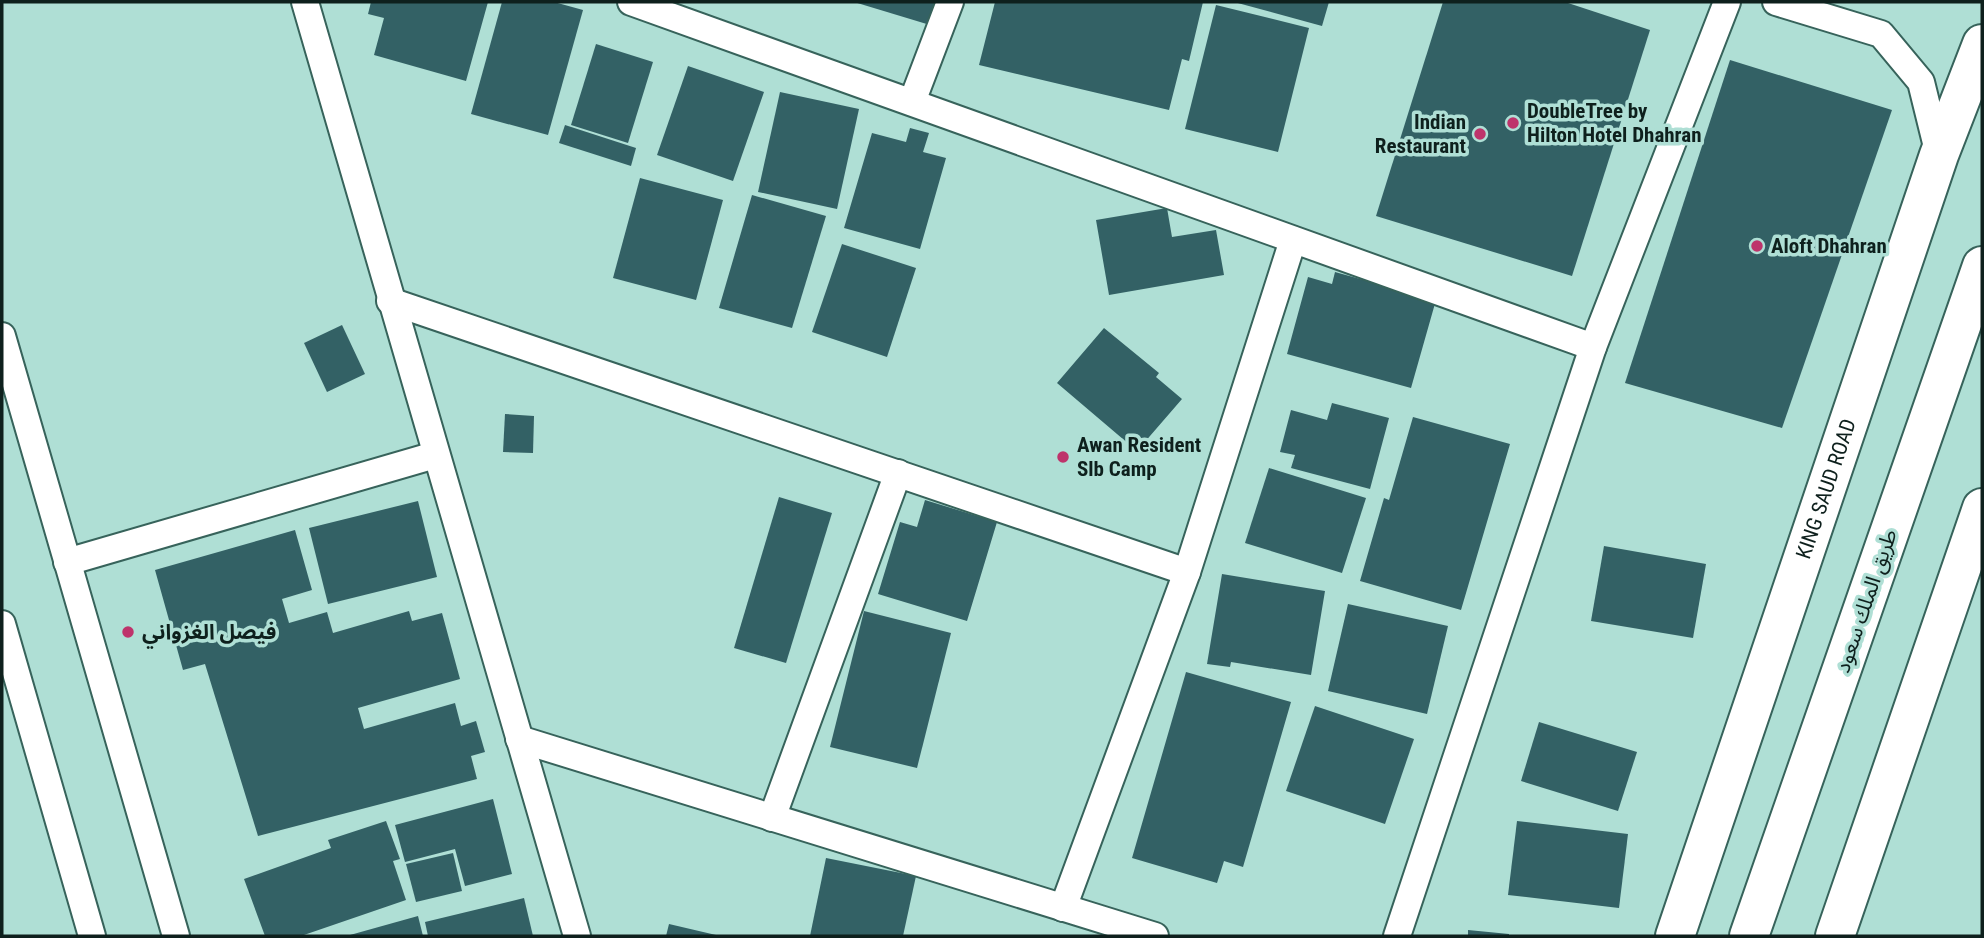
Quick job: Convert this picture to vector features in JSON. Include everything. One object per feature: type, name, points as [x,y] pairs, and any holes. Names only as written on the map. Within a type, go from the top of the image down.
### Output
[{"type":"main road","name":"KING SAUD ROAD","points":[[1675,936],[1939,155],[1982,44]]},
{"type":"main road","name":"طريق الملك سعود","points":[[1749,936],[1982,266]]},
{"type":"main road","points":[[1835,936],[1982,508]]},
{"type":"street","points":[[305,2],[577,936]]},
{"type":"street","points":[[631,2],[1593,347]]},
{"type":"street","points":[[912,103],[950,2]]},
{"type":"street","points":[[1397,936],[1593,347],[1727,2]]},
{"type":"street","points":[[1776,2],[1881,34],[1921,82],[1939,155]]},
{"type":"street","points":[[1063,908],[1187,572],[1293,240]]},
{"type":"street","points":[[390,301],[1187,572]]},
{"type":"street","points":[[2,336],[176,936]]},
{"type":"street","points":[[66,562],[435,455]]},
{"type":"street","points":[[772,818],[898,473]]},
{"type":"street","points":[[2,624],[92,936]]},
{"type":"street","points":[[519,740],[1155,936]]},
{"type":"building","points":[[371,2],[488,2],[466,81],[374,55],[384,18],[368,14]]},
{"type":"building","points":[[502,2],[554,2],[583,10],[548,135],[471,114]]},
{"type":"building","points":[[854,2],[937,2],[930,25]]},
{"type":"building","points":[[995,2],[1203,2],[1189,61],[1182,59],[1169,110],[979,65]]},
{"type":"building","points":[[1234,2],[1329,2],[1322,26]]},
{"type":"building","name":"DoubleTree by Hilton Hotel Dhahran","points":[[1443,2],[1565,2],[1650,30],[1572,276],[1376,216]]},
{"type":"building","points":[[1216,5],[1309,28],[1278,152],[1185,129]]},
{"type":"building","points":[[596,44],[653,62],[628,143],[571,125]]},
{"type":"building","name":"Aloft Dhahran","points":[[1730,60],[1892,110],[1782,428],[1625,383]]},
{"type":"building","points":[[688,66],[764,92],[733,181],[657,155]]},
{"type":"building","points":[[780,92],[859,109],[837,209],[758,192]]},
{"type":"building","points":[[565,125],[636,148],[631,166],[559,143]]},
{"type":"building","points":[[910,128],[929,133],[923,152],[946,158],[920,249],[844,228],[872,133],[906,142]]},
{"type":"building","points":[[640,178],[723,200],[696,300],[613,278]]},
{"type":"building","points":[[752,195],[826,216],[792,328],[719,308]]},
{"type":"building","points":[[1167,208],[1172,237],[1216,230],[1224,275],[1109,295],[1096,220]]},
{"type":"building","points":[[842,244],[916,268],[887,357],[812,332]]},
{"type":"building","points":[[1335,272],[1436,300],[1411,388],[1287,354],[1308,277],[1332,284]]},
{"type":"building","points":[[342,325],[365,374],[327,392],[304,343]]},
{"type":"building","points":[[1104,328],[1159,373],[1156,377],[1182,399],[1137,451],[1057,383]]},
{"type":"building","points":[[1332,403],[1389,418],[1370,489],[1291,468],[1295,455],[1280,452],[1291,410],[1327,420]]},
{"type":"building","points":[[505,414],[534,416],[533,453],[503,452]]},
{"type":"building","points":[[1413,417],[1510,444],[1461,610],[1360,581],[1384,498],[1389,500]]},
{"type":"building","points":[[1269,468],[1366,498],[1342,573],[1245,543]]},
{"type":"building","points":[[779,497],[832,513],[786,663],[734,648]]},
{"type":"building","points":[[925,500],[997,522],[967,621],[878,594],[900,522],[917,527]]},
{"type":"building","points":[[418,501],[437,577],[328,604],[309,528]]},
{"type":"building","points":[[295,530],[312,590],[282,599],[289,623],[327,612],[333,633],[409,611],[412,621],[442,613],[460,679],[358,708],[364,729],[455,703],[461,726],[476,721],[485,752],[471,756],[477,779],[258,836],[205,664],[183,670],[155,570]]},
{"type":"building","points":[[1604,546],[1706,564],[1693,638],[1591,621]]},
{"type":"building","points":[[1222,574],[1325,591],[1311,675],[1231,662],[1230,667],[1207,664]]},
{"type":"building","points":[[1348,604],[1448,626],[1427,714],[1328,691]]},
{"type":"building","points":[[864,611],[951,633],[917,768],[830,747]]},
{"type":"building","points":[[1186,672],[1291,702],[1243,867],[1224,861],[1217,883],[1132,858]]},
{"type":"building","points":[[1315,706],[1414,739],[1385,824],[1286,791]]},
{"type":"building","points":[[1539,722],[1637,752],[1618,811],[1521,781]]},
{"type":"building","points":[[493,799],[512,874],[465,886],[455,849],[405,862],[395,825]]},
{"type":"building","points":[[386,821],[400,859],[393,861],[406,900],[301,936],[265,936],[244,879],[331,848],[328,840]]},
{"type":"building","points":[[1517,821],[1628,834],[1619,908],[1508,895]]},
{"type":"building","points":[[453,853],[462,891],[416,902],[406,864]]},
{"type":"building","points":[[826,858],[916,876],[903,936],[810,936]]},
{"type":"building","points":[[524,898],[533,936],[428,936],[425,922]]},
{"type":"building","points":[[418,916],[423,936],[350,936],[350,935]]},
{"type":"building","points":[[669,924],[716,935],[716,936],[666,936]]},
{"type":"building","points":[[1468,930],[1509,934],[1509,936],[1468,936]]},
{"type":"place","name":"DoubleTree by Hilton Hotel Dhahran","points":[[1513,123]]},
{"type":"place","name":"Indian Restaurant","points":[[1480,134]]},
{"type":"place","name":"Aloft Dhahran","points":[[1757,246]]},
{"type":"place","name":"Awan Resident Slb Camp","points":[[1063,457]]},
{"type":"place","name":"فيصل الغزواني","points":[[128,632]]}]
